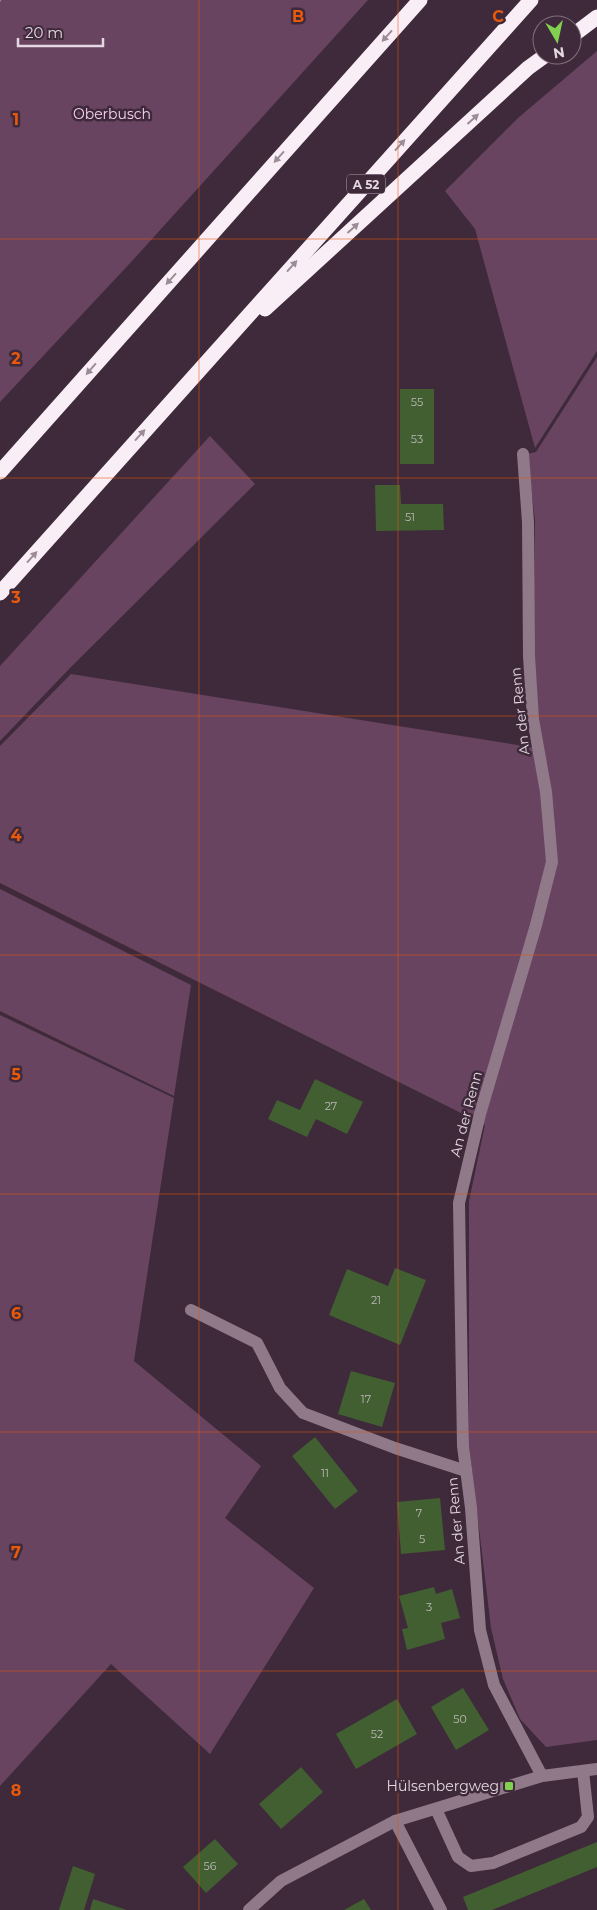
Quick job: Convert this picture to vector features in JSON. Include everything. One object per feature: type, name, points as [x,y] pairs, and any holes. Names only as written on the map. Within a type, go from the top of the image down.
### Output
[{"type":"highway","points":[[0,472],[420,0]]},
{"type":"highway","name":"A 52","points":[[0,593],[531,0]]},
{"type":"highway","points":[[582,28],[597,17]]},
{"type":"highway","points":[[201,368],[532,65]]},
{"type":"street","name":"An der Renn","points":[[523,454],[528,522],[529,656],[533,719],[546,792],[552,862],[536,926],[480,1114],[459,1203],[462,1446],[471,1508],[480,1630],[494,1685],[542,1776]]},
{"type":"street","points":[[191,1310],[257,1343],[280,1388],[303,1414],[395,1448],[466,1471]]},
{"type":"street","points":[[248,1910],[280,1881],[395,1821],[542,1776],[597,1769]]},
{"type":"street","points":[[436,1809],[458,1857],[471,1866],[493,1863],[581,1827],[588,1817],[582,1771]]},
{"type":"street","points":[[395,1821],[441,1910]]},
{"type":"green space","name":"Oberbusch","points":[[0,0],[368,0],[133,260],[0,402]]},
{"type":"green space","points":[[597,51],[597,351],[535,448],[475,229],[445,191],[518,118]]},
{"type":"green space","points":[[597,357],[597,1740],[546,1747],[520,1719],[503,1679],[491,1628],[469,1445],[469,1201],[485,1125],[0,883],[0,746],[71,674],[543,749],[537,706],[533,649],[535,520],[527,454],[536,452]]},
{"type":"green space","points":[[210,436],[255,484],[69,669],[0,741],[0,666]]},
{"type":"green space","points":[[0,889],[191,985],[174,1096],[0,1011]]},
{"type":"green space","points":[[0,1015],[174,1098],[134,1361],[261,1466],[225,1518],[314,1588],[210,1754],[111,1664],[0,1786]]},
{"type":"building","points":[[400,389],[434,389],[434,464],[400,464]]},
{"type":"building","points":[[375,485],[400,485],[401,504],[443,504],[444,530],[376,531]]},
{"type":"building","points":[[315,1079],[363,1102],[347,1134],[316,1119],[307,1137],[268,1119],[277,1100],[300,1110]]},
{"type":"building","points":[[395,1268],[426,1280],[400,1345],[329,1315],[347,1269],[388,1286]]},
{"type":"building","points":[[351,1371],[395,1383],[382,1427],[338,1414]]},
{"type":"building","points":[[315,1437],[358,1491],[335,1509],[292,1456]]},
{"type":"building","points":[[440,1498],[445,1550],[401,1554],[397,1502]]},
{"type":"building","points":[[434,1587],[436,1594],[452,1589],[460,1618],[441,1623],[445,1639],[407,1650],[402,1629],[408,1628],[399,1596]]},
{"type":"building","points":[[463,1688],[489,1730],[456,1750],[431,1707]]},
{"type":"building","points":[[397,1699],[417,1734],[356,1769],[336,1734]]},
{"type":"building","points":[[301,1767],[323,1792],[281,1829],[259,1804]]},
{"type":"building","points":[[215,1839],[238,1864],[206,1893],[183,1867]]},
{"type":"building","points":[[597,1842],[597,1867],[492,1910],[468,1910],[463,1897]]},
{"type":"building","points":[[73,1866],[95,1874],[84,1910],[59,1910]]},
{"type":"building","points":[[93,1899],[127,1910],[90,1910]]},
{"type":"building","points":[[364,1899],[371,1910],[344,1910]]},
{"type":"place","name":"Hülsenbergweg","points":[[509,1786]]}]
